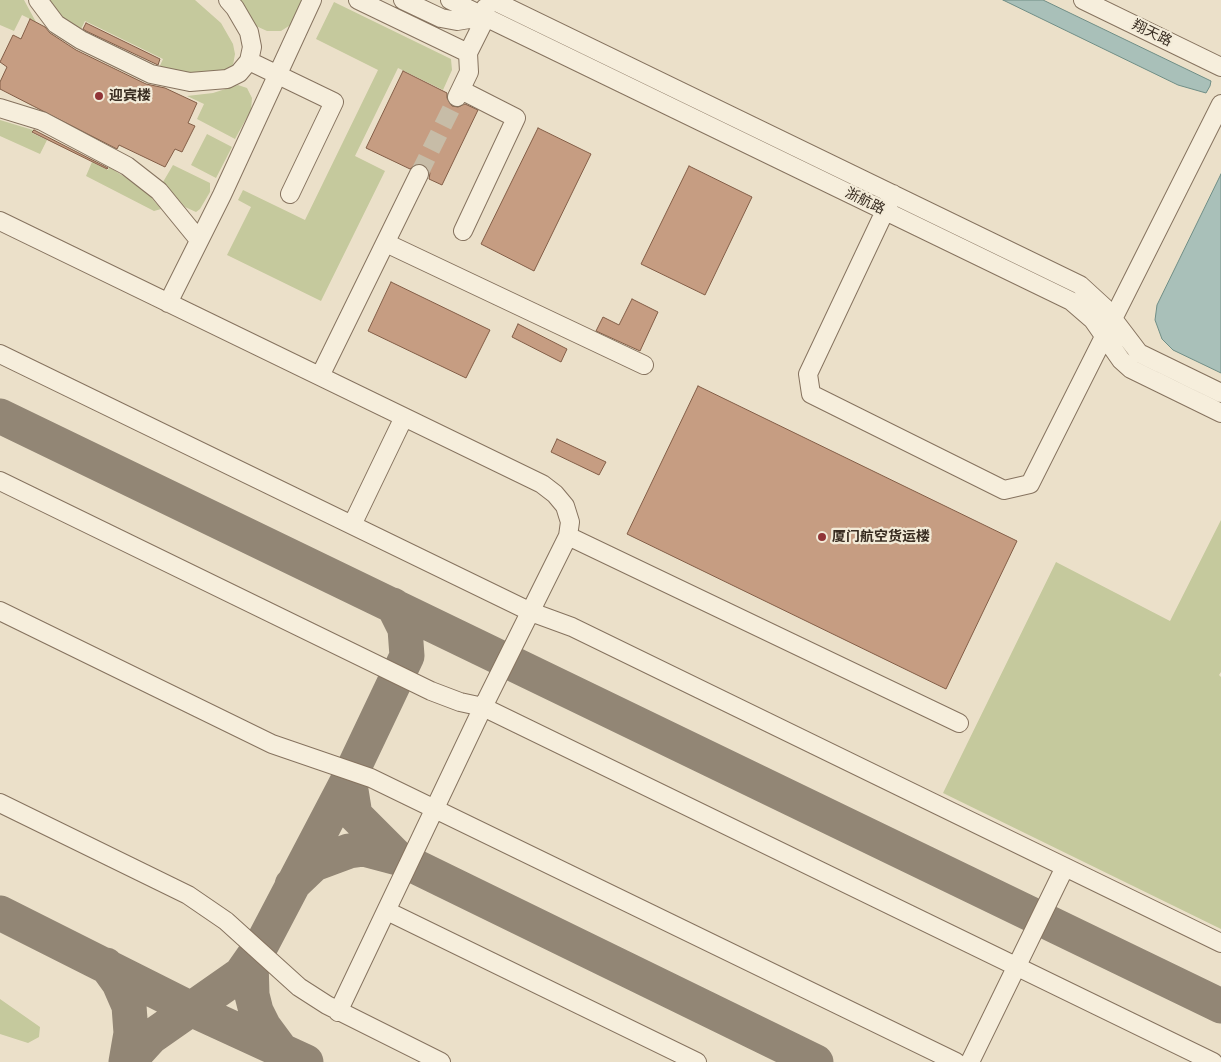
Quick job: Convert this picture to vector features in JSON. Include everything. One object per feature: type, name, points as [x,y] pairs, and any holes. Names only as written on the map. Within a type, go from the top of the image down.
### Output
[{"type":"street","points":[[38,0],[56,24],[81,40],[151,74],[190,82],[227,79],[240,73],[250,61],[252,48],[249,32],[236,8],[228,0]]},
{"type":"street","points":[[168,302],[278,75],[312,0]]},
{"type":"street","points":[[358,0],[468,53]]},
{"type":"street","points":[[403,0],[441,18],[457,21],[500,2]]},
{"type":"street","name":"浙航路","points":[[450,0],[485,9],[885,211],[1071,301],[1092,320],[1121,360],[1131,369],[1221,413]]},
{"type":"street","name":"翔天路","points":[[1083,0],[1221,67]]},
{"type":"street","name":"浙航路","points":[[500,2],[1080,285],[1104,307],[1139,353],[1221,393]]},
{"type":"street","points":[[463,231],[516,118],[459,94],[469,72],[468,53],[485,9]]},
{"type":"street","points":[[250,61],[334,102],[290,194]]},
{"type":"street","points":[[893,194],[808,374],[811,394],[1004,490],[1030,484],[1221,104]]},
{"type":"street","points":[[0,108],[42,121],[126,166],[159,191],[199,240]]},
{"type":"street","points":[[320,376],[420,174]]},
{"type":"street","points":[[1,224],[168,302],[542,484],[555,494],[565,506],[570,522],[568,536],[482,707],[338,1012]]},
{"type":"street","points":[[386,243],[644,364]]},
{"type":"street","points":[[0,354],[531,612],[572,627],[1221,943]]},
{"type":"street","points":[[352,525],[404,417]]},
{"type":"street","points":[[0,481],[431,691],[460,702],[482,707],[1214,1062]]},
{"type":"street","points":[[568,536],[959,723]]},
{"type":"street","points":[[0,611],[272,744],[371,778],[956,1062]]},
{"type":"street","points":[[0,802],[188,895],[226,921],[299,987],[338,1012],[418,1057],[442,1062]]},
{"type":"street","points":[[970,1062],[1065,867]]},
{"type":"street","points":[[387,911],[697,1062]]},
{"type":"green space","points":[[0,0],[24,0],[36,22],[22,15],[14,31],[0,25]]},
{"type":"green space","points":[[46,0],[195,0],[221,23],[233,44],[235,54],[233,65],[227,71],[206,76],[158,70],[163,59],[85,21],[79,33],[69,26]]},
{"type":"green space","points":[[238,0],[304,0],[292,24],[281,31],[267,31],[256,26]]},
{"type":"green space","points":[[334,2],[451,59],[452,70],[443,90],[398,68],[355,156],[385,171],[321,301],[227,255],[251,207],[238,200],[243,190],[305,220],[378,70],[316,39]]},
{"type":"green space","points":[[238,85],[247,88],[252,98],[251,110],[235,139],[197,119],[204,104],[187,96],[213,93]]},
{"type":"green space","points":[[0,120],[33,130],[32,133],[47,140],[40,154],[0,136]]},
{"type":"green space","points":[[207,134],[232,147],[216,178],[191,165]]},
{"type":"green space","points":[[92,162],[108,170],[109,167],[128,179],[150,196],[161,209],[154,211],[86,176]]},
{"type":"green space","points":[[173,165],[210,183],[210,192],[200,209],[196,212],[185,207],[163,182]]},
{"type":"green space","points":[[1221,520],[1221,672],[1219,675],[1221,677],[1221,929],[943,793],[1056,562],[1170,621]]},
{"type":"green space","points":[[0,999],[40,1027],[39,1037],[28,1043],[0,1034]]},
{"type":"water","points":[[1003,0],[1043,0],[1211,81],[1210,86],[1206,93],[1178,85]]},
{"type":"water","points":[[1221,174],[1221,373],[1173,350],[1162,339],[1155,320],[1157,305]]},
{"type":"building","name":"迎宾楼","points":[[30,19],[45,27],[50,33],[76,50],[146,84],[165,88],[197,103],[188,123],[195,126],[182,152],[175,149],[165,167],[119,145],[117,149],[0,89],[0,82],[7,67],[0,62],[13,35],[21,39]]},
{"type":"building","points":[[86,23],[160,59],[158,65],[86,31],[83,29]]},
{"type":"building","points":[[403,71],[447,93],[447,98],[452,106],[458,107],[465,104],[478,110],[442,185],[429,179],[430,173],[424,165],[418,164],[410,169],[366,148]]},
{"type":"building","points":[[538,128],[591,154],[534,271],[481,244]]},
{"type":"building","points":[[34,130],[108,168],[32,132]]},
{"type":"building","points":[[689,166],[752,197],[705,295],[641,264]]},
{"type":"building","points":[[391,282],[490,330],[466,378],[368,331]]},
{"type":"building","points":[[632,299],[658,312],[640,351],[596,331],[603,317],[619,325]]},
{"type":"building","points":[[518,324],[567,349],[561,362],[512,337]]},
{"type":"building","name":"厦门航空货运楼","points":[[698,386],[1017,541],[946,689],[627,534]]},
{"type":"building","points":[[557,439],[606,462],[599,475],[551,452]]},
{"type":"taxiway","points":[[0,416],[1221,1006]]},
{"type":"taxiway","points":[[128,1062],[151,1037],[241,974],[262,944],[349,778],[407,656],[405,629],[393,605]]},
{"type":"taxiway","points":[[349,778],[355,815],[398,858]]},
{"type":"taxiway","points":[[292,885],[314,864],[349,851],[364,849],[398,858],[816,1062]]},
{"type":"taxiway","points":[[0,913],[191,1009],[306,1062]]},
{"type":"taxiway","points":[[251,960],[252,995],[256,1011],[264,1027],[281,1050]]},
{"type":"taxiway","points":[[106,965],[119,983],[129,1006],[131,1033],[126,1062]]},
{"type":"tunnel","points":[[419,174],[457,97]]},
{"type":"place","name":"迎宾楼","points":[[99,96]]},
{"type":"place","name":"厦门航空货运楼","points":[[822,537]]}]
